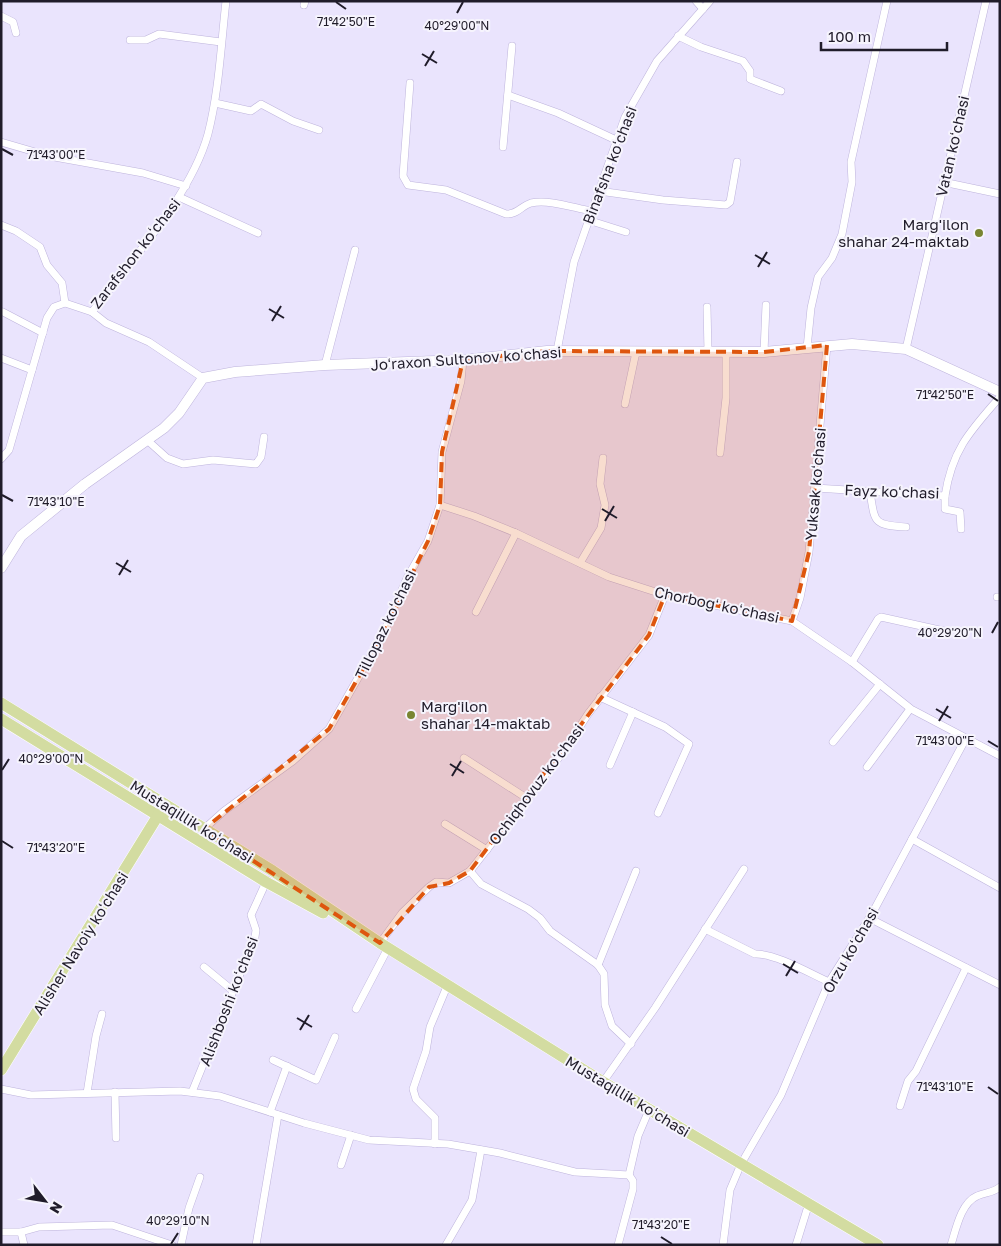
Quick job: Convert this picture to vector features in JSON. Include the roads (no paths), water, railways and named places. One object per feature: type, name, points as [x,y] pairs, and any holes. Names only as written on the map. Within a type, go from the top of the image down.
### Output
[{"type":"main road","name":"Mustaqillik koʻchasi","points":[[1,703],[273,871],[384,946]]},
{"type":"main road","name":"Mustaqillik koʻchasi","points":[[1,720],[266,882],[384,946],[448,984],[649,1110],[878,1245]]},
{"type":"main road","name":"Alisher Navoiy koʻchasi","points":[[1,1070],[165,805]]},
{"type":"street","name":"Zarafshon koʻchasi","points":[[1,459],[9,450],[15,433],[47,318],[54,307],[65,303],[92,312],[186,186],[207,135],[215,103],[226,1]]},
{"type":"street","points":[[696,1],[703,8]]},
{"type":"street","name":"Binafsha koʻchasi","points":[[557,352],[574,262],[625,117],[657,61],[710,1]]},
{"type":"street","points":[[807,348],[810,308],[818,277],[832,258],[842,234],[852,182],[852,162],[887,1]]},
{"type":"street","name":"Vatan koʻchasi","points":[[906,349],[986,1]]},
{"type":"street","points":[[1,16],[13,22],[16,34]]},
{"type":"street","points":[[130,40],[146,40],[159,34],[221,42]]},
{"type":"street","points":[[678,36],[701,48],[744,61],[750,71],[750,79],[781,92]]},
{"type":"street","points":[[503,148],[512,46]]},
{"type":"street","points":[[410,83],[403,176],[408,185],[446,190],[506,214],[514,214],[528,205],[537,203],[591,211]]},
{"type":"street","points":[[508,95],[558,113],[616,140]]},
{"type":"street","points":[[215,103],[251,111],[261,104],[293,121],[319,130]]},
{"type":"street","points":[[1,142],[48,156],[143,173],[186,186]]},
{"type":"street","points":[[599,191],[663,200],[726,205],[730,202],[737,162]]},
{"type":"street","points":[[943,182],[1000,194]]},
{"type":"street","points":[[179,197],[258,233]]},
{"type":"street","points":[[588,220],[626,232]]},
{"type":"street","points":[[1,225],[16,231],[40,247],[47,265],[62,283],[65,303]]},
{"type":"street","points":[[325,365],[355,250]]},
{"type":"street","points":[[764,352],[766,305]]},
{"type":"street","points":[[708,308],[708,352]]},
{"type":"street","points":[[2,312],[43,333]]},
{"type":"street","points":[[1,568],[21,536],[85,484],[147,440],[180,413],[203,378],[149,342],[106,323],[92,312]]},
{"type":"street","name":"Joʻraxon Sultonov koʻchasi","points":[[203,378],[235,372],[325,365],[463,360],[557,352],[764,352],[852,344],[906,349],[1000,392]]},
{"type":"street","name":"Yuksak koʻchasi","points":[[792,620],[800,598],[809,552],[827,345]]},
{"type":"street","points":[[625,404],[636,352]]},
{"type":"street","points":[[720,453],[726,398],[726,352]]},
{"type":"street","points":[[1,358],[32,370]]},
{"type":"street","name":"Tillopaz koʻchasi","points":[[204,829],[224,811],[293,760],[329,728],[383,634],[407,578],[428,541],[440,505],[442,452],[461,381],[463,360]]},
{"type":"street","name":"Fayz koʻchasi","points":[[815,488],[945,496],[949,470],[960,447],[969,432],[1000,397]]},
{"type":"street","points":[[147,440],[167,458],[184,464],[213,460],[256,464],[261,457],[264,437]]},
{"type":"street","points":[[580,563],[601,528],[605,505],[600,484],[603,458]]},
{"type":"street","points":[[870,492],[873,512],[877,521],[883,526],[906,527]]},
{"type":"street","points":[[945,496],[945,509],[960,512],[961,529]]},
{"type":"street","name":"Chorbogʻ koʻchasi","points":[[440,505],[516,533],[609,577],[665,595],[792,620],[852,662],[910,709],[965,740],[1000,756]]},
{"type":"street","points":[[476,612],[516,533]]},
{"type":"street","name":"Ochiqhovuz koʻchasi","points":[[356,1009],[384,946],[402,914],[436,882],[449,883],[470,871],[528,799],[564,751],[600,697],[649,635],[665,595]]},
{"type":"street","points":[[852,662],[881,617],[944,631]]},
{"type":"street","points":[[833,742],[880,684]]},
{"type":"street","points":[[600,697],[665,727],[689,744],[658,813]]},
{"type":"street","points":[[867,767],[910,709]]},
{"type":"street","points":[[610,765],[633,712]]},
{"type":"street","name":"Orzu koʻchasi","points":[[723,1245],[730,1190],[741,1164],[781,1095],[829,982],[869,918],[965,740]]},
{"type":"street","points":[[464,758],[528,799]]},
{"type":"street","points":[[445,824],[487,850]]},
{"type":"street","points":[[912,839],[1000,888]]},
{"type":"street","points":[[604,1082],[631,1044],[744,869]]},
{"type":"street","name":"Alishboshi koʻchasi","points":[[192,1092],[256,933],[250,915],[273,871]]},
{"type":"street","points":[[470,871],[482,884],[528,909],[540,918],[550,931],[598,965],[604,974],[604,1004],[612,1026],[631,1044]]},
{"type":"street","points":[[598,965],[636,871]]},
{"type":"street","points":[[869,918],[1000,986]]},
{"type":"street","points":[[705,929],[755,954],[761,954],[786,963],[829,982]]},
{"type":"street","points":[[204,967],[232,990]]},
{"type":"street","points":[[900,1106],[908,1081],[916,1071],[966,968]]},
{"type":"street","points":[[435,1144],[435,1118],[416,1099],[413,1089],[426,1051],[430,1027],[448,984]]},
{"type":"street","points":[[87,1093],[96,1036],[102,1014]]},
{"type":"street","points":[[273,1060],[316,1080],[335,1037]]},
{"type":"street","points":[[270,1112],[287,1066]]},
{"type":"street","points":[[1,1089],[31,1095],[192,1092],[220,1096],[278,1115],[369,1140],[435,1144],[482,1150],[575,1172],[629,1175]]},
{"type":"street","points":[[115,1092],[116,1138]]},
{"type":"street","points":[[618,1245],[633,1189],[633,1181],[629,1175],[638,1136],[649,1110]]},
{"type":"street","points":[[256,1245],[278,1115]]},
{"type":"street","points":[[340,1165],[351,1135]]},
{"type":"street","points":[[446,1245],[472,1200],[482,1150]]},
{"type":"street","points":[[181,1245],[200,1178]]},
{"type":"street","points":[[951,1245],[959,1220],[968,1204],[976,1196],[995,1191],[1000,1187]]},
{"type":"street","points":[[796,1245],[809,1203]]},
{"type":"street","points":[[1,1232],[21,1232],[39,1226],[112,1225],[172,1245]]},
{"type":"street","points":[[21,1232],[24,1245]]},
{"type":"place","name":"Marg'ilon shahar 24-maktab","points":[[979,233]]},
{"type":"place","name":"Marg'ilon shahar 14-maktab","points":[[411,715]]}]
